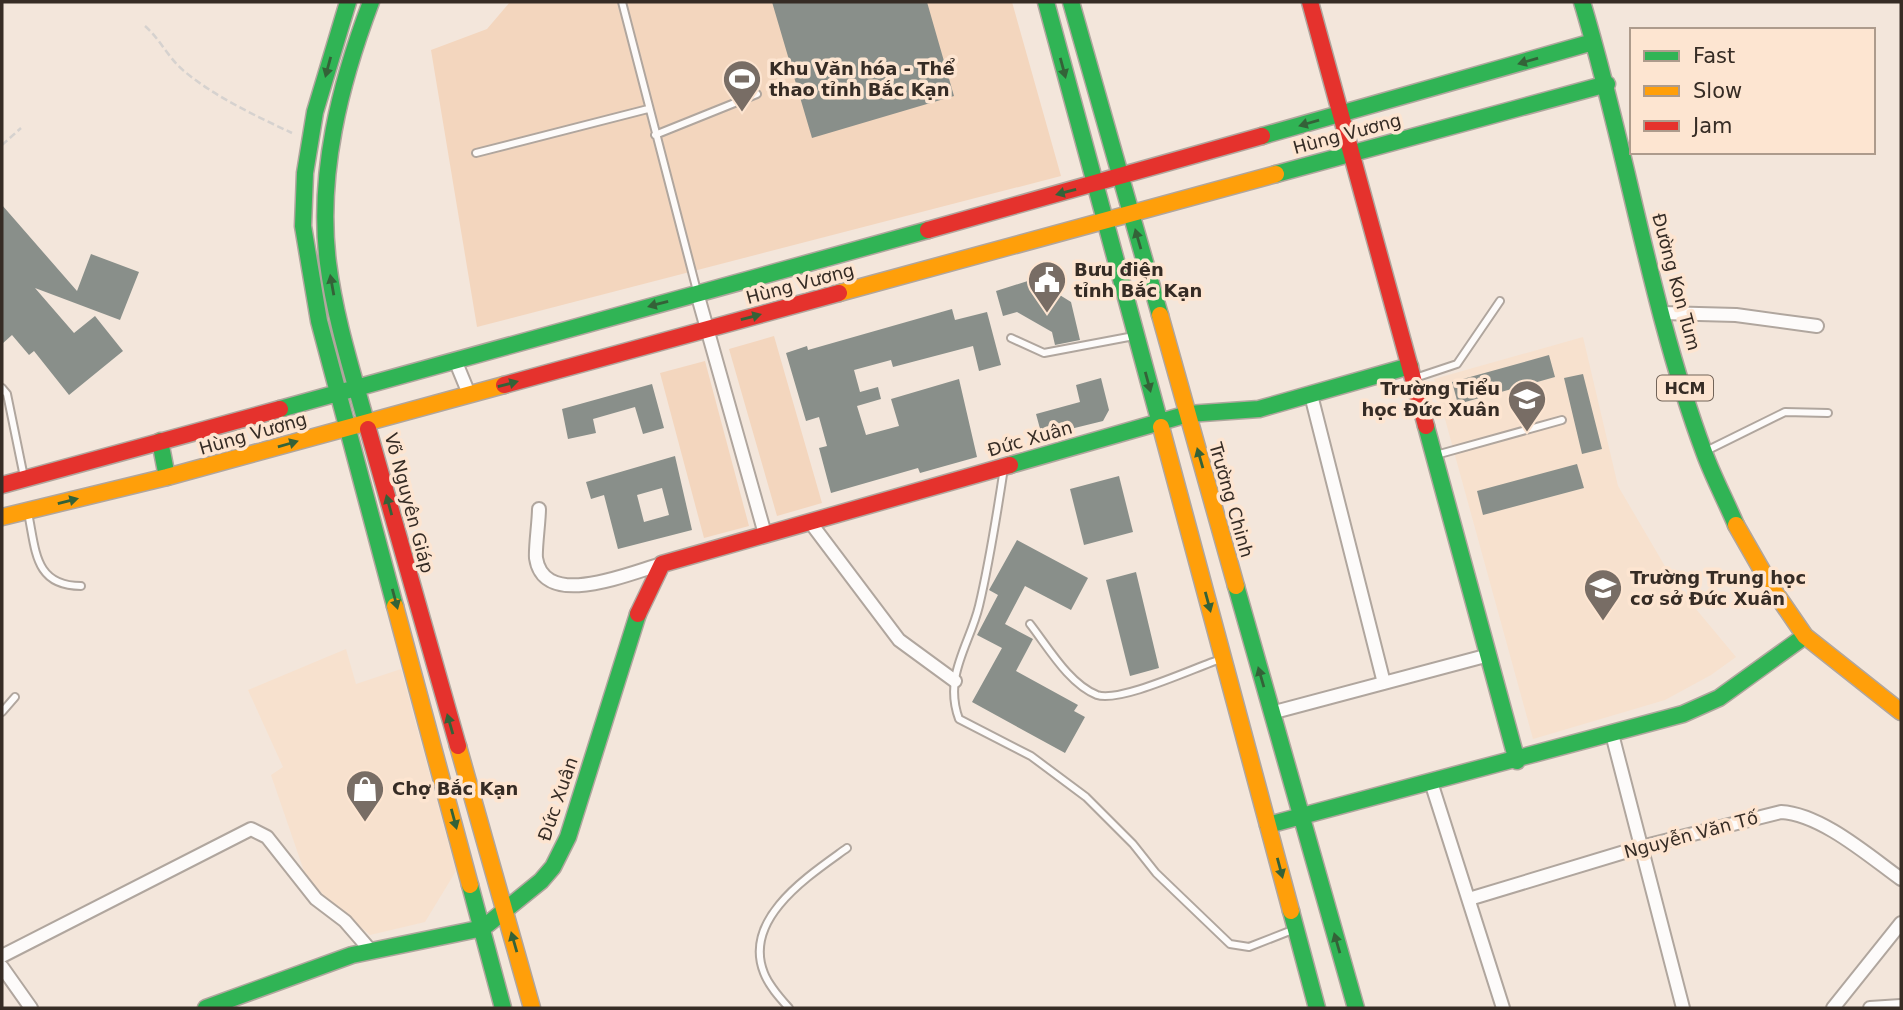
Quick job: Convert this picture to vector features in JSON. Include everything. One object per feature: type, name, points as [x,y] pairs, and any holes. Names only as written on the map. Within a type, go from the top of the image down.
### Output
[{"type":"main road","points":[[348,2],[328,62],[311,142],[303,224],[319,321],[503,1008]]},
{"type":"main road","name":"Võ Nguyên Giáp","points":[[371,2],[351,58],[326,192],[325,231],[333,293],[366,422],[532,1008]]},
{"type":"main road","points":[[1046,2],[1317,1008]]},
{"type":"main road","name":"Trường Chinh","points":[[1071,2],[1356,1008]]},
{"type":"main road","points":[[1310,2],[1517,761]]},
{"type":"main road","name":"Đường Kon Tum","points":[[1582,2],[1607,84],[1662,313],[1704,452],[1740,533],[1772,588],[1805,636],[1901,712]]},
{"type":"main road","name":"Hùng Vương","points":[[2,485],[1095,184],[1593,43]]},
{"type":"main road","name":"Hùng Vương","points":[[2,517],[167,477],[1607,84]]},
{"type":"main road","name":"Đức Xuân","points":[[482,928],[553,867],[568,837],[620,677],[634,624],[662,564],[1188,414],[1259,409],[1311,394],[1412,373]]},
{"type":"main road","points":[[160,441],[167,477]]},
{"type":"main road","points":[[1268,825],[1517,761],[1682,714],[1719,698],[1805,636]]},
{"type":"main road","points":[[1223,658],[1253,650]]},
{"type":"main road","points":[[206,1008],[371,951],[482,928]]},
{"type":"street","points":[[697,293],[765,534]]},
{"type":"street","points":[[1662,313],[1736,315],[1816,326]]},
{"type":"street","points":[[455,360],[469,394]]},
{"type":"street","points":[[1311,394],[1384,683]]},
{"type":"street","name":"Đức Xuân","points":[[539,509],[535,556],[540,569],[556,584],[570,588],[662,564]]},
{"type":"street","points":[[810,522],[899,640],[955,681]]},
{"type":"street","points":[[1271,713],[1489,655]]},
{"type":"street","points":[[1612,734],[1683,1008]]},
{"type":"street","points":[[1431,782],[1503,1008]]},
{"type":"street","name":"Nguyễn Văn Tố","points":[[1469,899],[1641,847],[1769,815],[1790,813],[1845,839],[1901,879]]},
{"type":"street","points":[[2,956],[251,829],[267,837],[316,898],[345,921],[371,951]]},
{"type":"street","points":[[1833,1008],[1901,923]]},
{"type":"street","points":[[5,974],[31,1008]]},
{"type":"street","points":[[1870,1008],[1901,1006]]},
{"type":"lane","points":[[622,2],[697,293]]},
{"type":"lane","points":[[655,135],[757,94]]},
{"type":"lane","points":[[476,153],[648,109]]},
{"type":"lane","points":[[1412,373],[1457,364],[1500,301]]},
{"type":"lane","points":[[1011,338],[1044,353],[1080,343],[1136,335]]},
{"type":"lane","points":[[2,388],[7,394],[25,479]]},
{"type":"lane","points":[[1704,452],[1785,412],[1828,413]]},
{"type":"lane","points":[[1434,456],[1562,420]]},
{"type":"lane","points":[[1005,466],[978,609],[962,648],[955,681],[954,706],[959,719],[1031,756],[1086,797],[1133,844],[1156,873],[1230,944],[1249,947],[1296,929]]},
{"type":"lane","points":[[27,511],[44,572],[62,586],[80,586]]},
{"type":"lane","points":[[1030,624],[1074,679],[1098,695],[1118,695],[1223,658]]},
{"type":"lane","points":[[2,712],[15,697]]},
{"type":"lane","points":[[789,1008],[764,974],[760,955],[766,922],[811,875],[847,848]]},
{"type":"path","points":[[145,26],[162,42],[183,71],[256,116],[311,142]]},
{"type":"path","points":[[2,145],[21,128]]},
{"type":"shaded area","name":"Khu Văn hóa - Thể thao tỉnh Bắc Kạn","points":[[510,2],[1012,2],[1061,176],[477,327],[431,50],[487,29]]},
{"type":"shaded area","points":[[774,336],[822,503],[777,516],[729,349]]},
{"type":"shaded area","points":[[1583,337],[1618,486],[1676,585],[1736,657],[1711,675],[1665,700],[1533,739],[1434,379]]},
{"type":"shaded area","points":[[705,361],[749,526],[704,538],[660,373]]},
{"type":"shaded area","name":"Chợ Bắc Kạn","points":[[346,649],[356,684],[401,669],[456,871],[425,922],[370,935],[328,900],[305,874],[271,775],[283,767],[248,690]]},
{"type":"building","points":[[772,2],[927,2],[954,96],[812,138]]},
{"type":"building","points":[[2,205],[77,291],[91,254],[139,272],[120,320],[35,288],[74,333],[95,316],[123,351],[69,395],[34,351],[29,355],[12,335],[2,344]]},
{"type":"building","name":"Bưu điện tỉnh Bắc Kạn","points":[[1034,279],[1071,302],[1080,340],[1055,345],[1052,332],[1017,312],[1003,316],[996,291]]},
{"type":"building","points":[[952,309],[955,320],[987,312],[1001,365],[979,371],[973,346],[893,367],[891,360],[854,370],[860,392],[878,387],[881,399],[857,406],[866,435],[899,426],[891,399],[959,379],[977,457],[920,473],[918,468],[831,493],[819,448],[827,446],[819,417],[806,421],[786,353],[807,346],[808,350]]},
{"type":"building","points":[[1549,355],[1555,377],[1458,404],[1452,382]]},
{"type":"building","points":[[1583,374],[1602,449],[1582,454],[1564,378]]},
{"type":"building","points":[[1101,378],[1109,410],[1103,421],[1042,436],[1036,414],[1080,402],[1076,385]]},
{"type":"building","points":[[652,384],[664,428],[643,434],[635,407],[593,419],[596,433],[568,439],[562,409]]},
{"type":"building","points":[[675,456],[692,530],[618,549],[604,495],[591,499],[586,482]],"holes":[[[662,488],[669,515],[644,522],[637,495]]]},
{"type":"building","points":[[1577,464],[1584,488],[1483,515],[1477,491]]},
{"type":"building","points":[[1119,476],[1133,532],[1084,545],[1070,489]]},
{"type":"building","points":[[1017,540],[1088,578],[1071,610],[1025,586],[1005,624],[1033,639],[1016,671],[1078,705],[1074,711],[1085,717],[1065,753],[972,702],[1002,648],[977,635],[998,595],[989,590]]},
{"type":"building","points":[[1136,572],[1159,668],[1130,676],[1106,580]]},
{"type":"traffic: fast","points":[[348,2],[315,112],[305,173],[303,226],[319,321],[395,606]]},
{"type":"traffic: fast","points":[[368,429],[335,305],[325,230],[334,130],[350,65],[371,2]]},
{"type":"traffic: fast","points":[[1046,2],[1161,427]]},
{"type":"traffic: fast","points":[[1071,2],[1160,315]]},
{"type":"traffic: fast","points":[[1582,2],[1668,341],[1711,471],[1736,525]]},
{"type":"traffic: fast","points":[[1262,136],[1593,42]]},
{"type":"traffic: fast","points":[[1276,174],[1607,84]]},
{"type":"traffic: fast","points":[[280,409],[928,230]]},
{"type":"traffic: fast","points":[[1010,465],[1188,414],[1259,409],[1410,366]]},
{"type":"traffic: fast","points":[[1426,426],[1517,761]]},
{"type":"traffic: fast","points":[[160,441],[167,477]]},
{"type":"traffic: fast","points":[[1236,586],[1356,1008]]},
{"type":"traffic: fast","points":[[206,1008],[352,955],[483,928],[541,881],[553,867],[568,837],[638,614]]},
{"type":"traffic: fast","points":[[1268,825],[1683,714],[1719,698],[1805,636]]},
{"type":"traffic: fast","points":[[470,885],[503,1008]]},
{"type":"traffic: fast","points":[[1291,911],[1317,1008]]},
{"type":"traffic: slow","points":[[839,293],[1276,174]]},
{"type":"traffic: slow","points":[[1160,315],[1236,586]]},
{"type":"traffic: slow","points":[[2,517],[167,477],[504,385]]},
{"type":"traffic: slow","points":[[1161,427],[1291,911]]},
{"type":"traffic: slow","points":[[1736,525],[1772,588],[1805,636],[1901,712]]},
{"type":"traffic: slow","points":[[395,606],[470,885]]},
{"type":"traffic: slow","points":[[458,746],[532,1008]]},
{"type":"traffic: jam","points":[[1310,2],[1426,426]]},
{"type":"traffic: jam","points":[[928,230],[1262,136]]},
{"type":"traffic: jam","points":[[504,385],[839,293]]},
{"type":"traffic: jam","points":[[2,485],[280,409]]},
{"type":"traffic: jam","points":[[368,429],[458,746]]},
{"type":"traffic: jam","points":[[638,614],[662,564],[1010,465]]},
{"type":"place","name":"Khu Văn hóa - Thể thao tỉnh Bắc Kạn","points":[[742,113]]},
{"type":"place","name":"Bưu điện tỉnh Bắc Kạn","points":[[1047,314]]},
{"type":"place","name":"Trường Tiểu học Đức Xuân","points":[[1527,433]]},
{"type":"place","name":"Trường Trung học cơ sở Đức Xuân","points":[[1603,622]]},
{"type":"place","name":"Chợ Bắc Kạn","points":[[365,823]]}]
